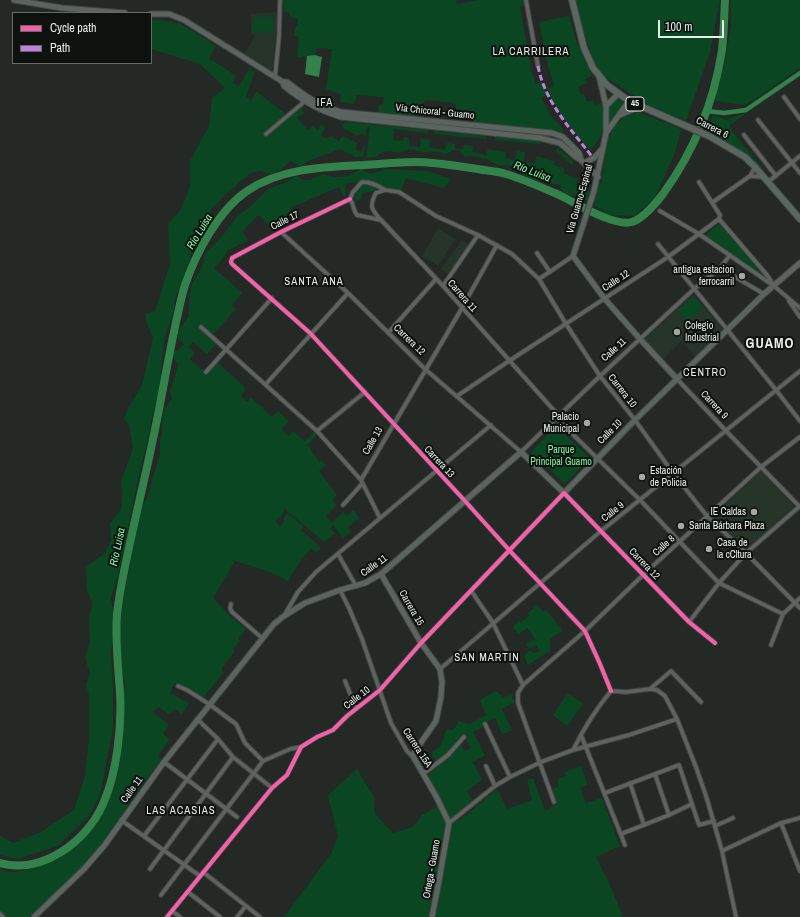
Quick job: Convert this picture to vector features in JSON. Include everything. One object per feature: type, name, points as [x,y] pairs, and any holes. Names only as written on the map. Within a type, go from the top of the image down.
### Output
[{"type":"main road","name":"45","points":[[572,0],[584,48],[599,76]]},
{"type":"main road","name":"Carrera 6","points":[[599,76],[618,94],[629,101],[709,136],[745,157],[800,219]]},
{"type":"street","points":[[14,0],[62,8],[112,12]]},
{"type":"street","points":[[276,77],[280,0]]},
{"type":"street","points":[[526,0],[538,66]]},
{"type":"street","name":"Vía Chicoral - Guamo","points":[[152,14],[169,14],[184,20],[276,77],[283,82],[284,86],[325,112],[341,117],[354,116],[387,119],[550,140],[560,143],[576,158],[582,161],[598,177]]},
{"type":"street","name":"Vía Guamo-Espinal","points":[[573,256],[594,192],[606,133],[606,106],[599,76]]},
{"type":"street","points":[[606,106],[618,94]]},
{"type":"street","points":[[784,97],[800,118]]},
{"type":"street","points":[[266,134],[307,101]]},
{"type":"street","points":[[606,133],[629,101]]},
{"type":"street","points":[[620,115],[641,106]]},
{"type":"street","points":[[758,120],[800,173]]},
{"type":"street","name":"Vía Chicoral - Guamo","points":[[431,124],[488,126],[541,131],[563,137],[579,153],[582,161]]},
{"type":"street","points":[[487,132],[488,126]]},
{"type":"street","points":[[744,135],[776,176]]},
{"type":"street","points":[[582,161],[594,158],[603,147]]},
{"type":"street","points":[[750,176],[766,179],[776,176],[800,156]]},
{"type":"street","points":[[713,202],[750,176],[755,167]]},
{"type":"street","points":[[381,220],[357,215],[350,199],[353,192],[362,182],[369,182],[384,190]]},
{"type":"street","points":[[699,182],[720,214],[719,219],[767,275],[774,286]]},
{"type":"street","name":"Carrera 10","points":[[384,190],[399,192],[436,216],[497,245],[512,254],[539,279],[600,376],[707,516],[800,608]]},
{"type":"street","name":"Carrera 11","points":[[384,190],[376,193],[371,201],[372,210],[443,286],[557,416],[720,583],[783,614]]},
{"type":"street","name":"Calle 17","points":[[231,262],[232,258],[281,232],[350,199]]},
{"type":"street","points":[[660,211],[699,234],[730,255],[774,286],[800,308]]},
{"type":"street","name":"Calle 12","points":[[457,396],[668,257],[719,219]]},
{"type":"street","name":"Carrera 12","points":[[281,232],[348,293],[425,369],[521,452],[564,493],[689,622],[715,643]]},
{"type":"street","points":[[443,286],[478,235]]},
{"type":"street","points":[[658,244],[800,421]]},
{"type":"street","name":"Calle 13","points":[[343,506],[362,482],[393,424],[462,308],[497,245]]},
{"type":"street","points":[[537,253],[550,272]]},
{"type":"street","name":"Calle 11","points":[[34,917],[84,869],[104,846],[121,820],[164,762],[274,624],[305,603],[340,590],[365,583],[381,574],[521,452],[557,416],[694,289],[720,268],[730,255]]},
{"type":"street","points":[[539,279],[573,256]]},
{"type":"street","name":"Carrera 9","points":[[573,256],[604,298],[640,339],[727,432],[800,506]]},
{"type":"street","name":"Carrera 13","points":[[231,262],[310,334],[585,631],[611,691]]},
{"type":"street","name":"Calle 10","points":[[263,761],[290,749],[301,747],[317,737],[333,730],[356,708],[380,690],[421,643],[472,592],[597,458],[764,294],[800,263]]},
{"type":"street","points":[[720,268],[764,294]]},
{"type":"street","points":[[388,333],[436,279]]},
{"type":"street","points":[[266,384],[348,293]]},
{"type":"street","points":[[206,372],[272,298]]},
{"type":"street","points":[[787,298],[800,317]]},
{"type":"street","points":[[201,327],[317,431],[362,482],[380,518]]},
{"type":"street","name":"Calle 9","points":[[440,669],[492,623],[601,532],[641,501],[673,473],[727,432],[800,371]]},
{"type":"street","points":[[317,431],[364,392]]},
{"type":"street","points":[[284,616],[298,592],[316,572],[491,425]]},
{"type":"street","name":"Calle 8","points":[[523,685],[585,631],[643,575],[680,543],[707,516],[761,467],[800,437]]},
{"type":"street","points":[[689,622],[746,553],[800,506]]},
{"type":"street","points":[[338,554],[356,586]]},
{"type":"street","name":"Carrera 15","points":[[381,574],[421,643],[440,669]]},
{"type":"street","name":"Carrera 15A","points":[[340,590],[350,608],[391,723],[407,752],[414,758],[437,798],[449,823]]},
{"type":"street","points":[[472,592],[492,623],[523,685],[518,696],[518,703],[541,762],[554,802]]},
{"type":"street","points":[[771,645],[783,614],[800,598]]},
{"type":"street","points":[[231,604],[230,608],[232,612],[262,638]]},
{"type":"street","points":[[414,758],[414,751],[436,721],[442,682],[440,669]]},
{"type":"street","points":[[650,689],[671,672],[701,702]]},
{"type":"street","points":[[345,681],[356,708]]},
{"type":"street","points":[[161,895],[263,761],[245,743],[236,724],[209,704],[178,686]]},
{"type":"street","points":[[573,750],[581,734],[611,691],[626,692],[650,689],[657,690],[665,696],[677,719],[707,799],[722,851],[736,917]]},
{"type":"street","points":[[197,719],[218,739],[233,757],[272,788]]},
{"type":"street","points":[[449,823],[495,786],[541,762],[573,750],[629,735],[677,719]]},
{"type":"street","points":[[485,724],[510,777]]},
{"type":"street","points":[[581,734],[625,845]]},
{"type":"street","points":[[423,774],[448,755],[464,737]]},
{"type":"street","points":[[144,836],[218,739]]},
{"type":"street","points":[[167,917],[272,788],[287,775],[301,747]]},
{"type":"street","points":[[150,869],[233,757]]},
{"type":"street","points":[[164,762],[237,817]]},
{"type":"street","points":[[605,793],[679,765],[699,825],[714,822]]},
{"type":"street","points":[[486,766],[495,786]]},
{"type":"street","points":[[655,774],[668,815]]},
{"type":"street","points":[[630,783],[644,825]]},
{"type":"street","points":[[621,834],[692,804]]},
{"type":"street","points":[[715,826],[732,818]]},
{"type":"street","points":[[722,851],[781,823],[800,818]]},
{"type":"street","points":[[121,820],[200,876]]},
{"type":"street","name":"Ortega - Guamo","points":[[432,917],[449,823]]},
{"type":"street","points":[[781,823],[800,871]]},
{"type":"street","points":[[203,872],[260,917]]},
{"type":"street","points":[[188,892],[220,917]]},
{"type":"street","points":[[237,917],[246,906]]},
{"type":"street","points":[[172,911],[180,917]]},
{"type":"street","points":[[0,914],[3,917]]},
{"type":"shaded area","points":[[278,12],[272,71],[244,54],[255,36],[251,33],[251,14]]},
{"type":"shaded area","points":[[315,55],[322,57],[319,77],[305,74],[307,56]]},
{"type":"shaded area","points":[[438,228],[455,239],[438,266],[422,256]]},
{"type":"shaded area","points":[[462,240],[469,245],[448,274],[441,269]]},
{"type":"shaded area","points":[[693,295],[723,330],[696,357],[681,341],[662,360],[644,340]]},
{"type":"shaded area","name":"IE Caldas","points":[[761,471],[795,507],[747,550],[712,517]]},
{"type":"green space","points":[[283,0],[456,0],[457,4],[478,0],[526,0],[527,5],[520,6],[531,68],[536,84],[541,82],[547,95],[541,98],[550,115],[564,130],[561,134],[542,129],[473,124],[475,111],[456,109],[455,103],[426,100],[419,106],[418,118],[378,115],[379,105],[383,104],[384,97],[357,95],[354,104],[340,102],[341,94],[326,89],[332,49],[317,48],[315,55],[297,58],[299,37],[294,36],[298,19],[290,17],[290,13],[284,12]]},
{"type":"green space","points":[[574,0],[720,0],[710,52],[686,121],[650,106],[602,75],[594,62]]},
{"type":"green space","points":[[731,0],[800,0],[800,68],[746,105],[716,101],[714,96],[724,67],[731,26]]},
{"type":"green space","points":[[569,16],[577,43],[592,76],[585,79],[587,83],[578,87],[581,95],[584,94],[587,102],[593,100],[595,105],[602,103],[605,116],[602,134],[590,150],[561,113],[547,88],[554,86],[545,55],[551,53],[548,47],[544,48],[539,22]]},
{"type":"green space","points":[[253,17],[274,18],[273,33],[252,32]]},
{"type":"green space","points":[[152,20],[163,20],[181,24],[216,46],[209,58],[236,76],[233,83],[239,86],[249,68],[255,72],[246,96],[251,101],[256,91],[288,116],[300,104],[304,107],[301,110],[304,113],[297,118],[308,130],[313,126],[318,130],[321,124],[325,127],[321,136],[327,139],[330,136],[339,141],[342,136],[358,143],[355,149],[361,152],[365,144],[364,157],[355,157],[340,149],[308,161],[301,167],[290,161],[281,170],[271,174],[260,171],[250,173],[223,197],[205,218],[203,232],[192,245],[190,261],[186,268],[181,289],[176,294],[173,314],[165,336],[161,368],[161,383],[140,470],[118,576],[111,597],[114,621],[111,653],[113,728],[100,795],[89,816],[57,846],[18,859],[0,855],[0,836],[13,843],[41,832],[74,810],[85,776],[89,738],[89,696],[86,685],[90,673],[85,658],[90,643],[89,621],[92,602],[87,590],[86,567],[105,553],[111,540],[110,523],[121,510],[121,482],[133,448],[129,424],[124,420],[127,410],[142,385],[153,338],[147,324],[145,314],[155,311],[170,264],[168,224],[181,209],[190,187],[190,161],[209,127],[212,98],[225,88],[200,64],[152,49]]},
{"type":"green space","points":[[618,98],[625,104],[609,125],[608,108]]},
{"type":"green space","points":[[638,112],[681,129],[675,153],[655,197],[634,216],[609,215],[594,205],[598,188],[602,181],[607,142],[615,125],[625,117]]},
{"type":"green space","points":[[748,112],[729,126],[766,172],[746,155],[705,131],[713,115],[725,120]]},
{"type":"green space","points":[[347,122],[429,130],[428,133],[394,129],[393,140],[403,141],[404,137],[409,138],[409,146],[420,147],[421,139],[430,140],[429,147],[445,150],[446,143],[455,144],[455,149],[463,149],[464,145],[473,146],[472,152],[486,155],[488,149],[506,152],[505,158],[514,160],[517,151],[525,152],[524,161],[534,164],[537,156],[556,162],[555,165],[565,169],[563,173],[578,179],[575,185],[593,193],[589,201],[574,195],[567,196],[562,192],[560,185],[530,179],[510,165],[497,165],[487,159],[471,156],[465,157],[459,150],[454,150],[444,155],[441,152],[423,152],[409,149],[399,153],[390,151],[383,152],[376,157],[366,158],[370,127],[367,127],[366,136],[360,133],[359,136],[344,129],[341,124]]},
{"type":"green space","points":[[435,131],[486,136],[486,139],[434,134]]},
{"type":"green space","points":[[495,137],[542,141],[541,144],[495,140]]},
{"type":"green space","points":[[557,148],[574,162],[572,165],[555,150]]},
{"type":"green space","points":[[361,169],[370,174],[386,169],[428,171],[451,179],[444,188],[406,178],[400,193],[374,191],[362,193],[361,200],[356,201],[354,200],[357,190],[356,182],[345,184],[346,195],[343,196],[339,187],[290,208],[293,214],[271,227],[258,215],[242,232],[248,240],[227,251],[222,260],[214,268],[242,293],[232,305],[236,309],[213,335],[202,325],[217,343],[207,354],[193,342],[188,346],[195,353],[190,359],[204,371],[205,375],[217,362],[246,388],[241,396],[247,402],[251,397],[272,417],[278,411],[289,421],[282,429],[289,436],[293,431],[305,441],[314,432],[317,434],[308,445],[319,462],[321,460],[326,465],[319,471],[337,495],[332,500],[337,505],[326,516],[332,523],[343,512],[347,516],[353,510],[359,518],[348,527],[351,532],[343,538],[333,525],[330,528],[335,534],[324,542],[285,509],[281,518],[279,517],[275,522],[280,526],[285,521],[283,520],[287,513],[303,526],[301,530],[321,548],[316,552],[311,548],[301,560],[288,581],[267,571],[235,561],[213,598],[229,615],[246,629],[238,639],[240,640],[233,649],[235,651],[221,669],[224,672],[203,698],[191,689],[175,683],[170,693],[189,703],[182,714],[174,709],[170,715],[158,707],[153,713],[169,724],[163,734],[170,739],[158,756],[162,759],[133,797],[100,848],[81,870],[29,917],[0,917],[0,869],[8,872],[23,871],[64,854],[90,830],[104,808],[112,786],[118,760],[122,695],[125,686],[119,644],[121,610],[139,519],[150,490],[160,454],[163,413],[172,398],[170,392],[178,365],[174,359],[173,352],[178,350],[184,344],[178,338],[178,332],[189,315],[189,301],[192,284],[202,267],[205,254],[223,235],[238,215],[249,208],[268,189],[284,183],[296,176],[304,180],[310,180],[322,174],[335,177],[348,176]]},
{"type":"green space","points":[[719,224],[773,283],[770,287],[731,254],[703,237]]},
{"type":"green space","points":[[694,297],[704,307],[688,321],[678,310]]},
{"type":"green space","name":"Parque Principal Guamo","points":[[556,426],[590,458],[565,484],[531,452]]},
{"type":"green space","points":[[537,605],[543,612],[546,610],[563,631],[550,639],[550,651],[528,665],[524,655],[531,650],[533,653],[540,651],[536,645],[529,649],[526,644],[535,639],[527,628],[518,635],[513,627],[519,620],[521,623],[529,616],[528,613]]},
{"type":"green space","points":[[496,691],[503,697],[511,695],[515,702],[502,709],[512,730],[502,734],[495,718],[482,724],[483,727],[473,732],[485,755],[473,762],[482,780],[467,791],[473,801],[449,821],[428,775],[453,753],[460,744],[465,751],[471,748],[466,740],[469,736],[467,734],[437,762],[431,754],[441,745],[447,729],[454,730],[458,721],[470,724],[486,715],[480,700]]},
{"type":"green space","points":[[568,693],[583,704],[567,726],[553,715]]},
{"type":"green space","points":[[581,766],[588,785],[580,788],[586,803],[602,798],[620,846],[596,857],[610,885],[623,917],[433,917],[451,825],[464,817],[497,789],[507,809],[532,800],[527,780],[533,778],[545,811],[551,808],[551,806],[557,804],[553,789],[559,786],[557,779],[566,776],[564,772]]},
{"type":"green space","points":[[357,769],[374,797],[375,814],[393,833],[413,827],[422,815],[438,806],[447,826],[428,917],[284,917],[331,854],[338,836],[328,795]]},
{"type":"waterway","name":"Río Luisa","points":[[0,863],[16,865],[32,864],[61,852],[86,831],[96,818],[108,792],[118,749],[120,719],[120,692],[116,634],[117,614],[124,571],[159,411],[172,341],[184,290],[195,260],[209,234],[236,199],[260,183],[289,173],[304,170],[402,162],[422,162],[446,164],[503,173],[546,189],[605,218],[624,223],[632,222],[653,206],[663,194],[684,161],[701,125],[714,88],[722,50],[725,0]]},
{"type":"waterway","points":[[707,111],[724,113],[746,110],[800,73]]},
{"type":"marked path","points":[[538,66],[553,104],[593,158]]},
{"type":"cycle path","points":[[350,199],[281,232],[232,258],[232,264],[310,333],[585,631],[611,691]]},
{"type":"cycle path","points":[[167,917],[272,788],[287,775],[301,747],[317,737],[333,730],[347,716],[380,690],[421,643],[564,493],[689,622],[715,643]]},
{"type":"place","name":"antigua estacion ferrocarril","points":[[742,276]]},
{"type":"place","name":"Colegio Industrial","points":[[677,332]]},
{"type":"place","name":"Palacio Municipal","points":[[587,423]]},
{"type":"place","name":"Estación de Policia","points":[[642,477]]},
{"type":"place","name":"IE Caldas","points":[[754,512]]},
{"type":"place","name":"Santa Bárbara Plaza","points":[[681,526]]},
{"type":"place","name":"Casa de la cCltura","points":[[709,549]]},
{"type":"district","name":"LA CARRILERA","points":[[531,52]]},
{"type":"district","name":"IFA","points":[[325,103]]},
{"type":"district","name":"SANTA ANA","points":[[314,282]]},
{"type":"district","name":"GUAMO","points":[[770,344]]},
{"type":"district","name":"CENTRO","points":[[705,373]]},
{"type":"district","name":"SAN MARTIN","points":[[487,658]]},
{"type":"district","name":"LAS ACASIAS","points":[[181,811]]}]
